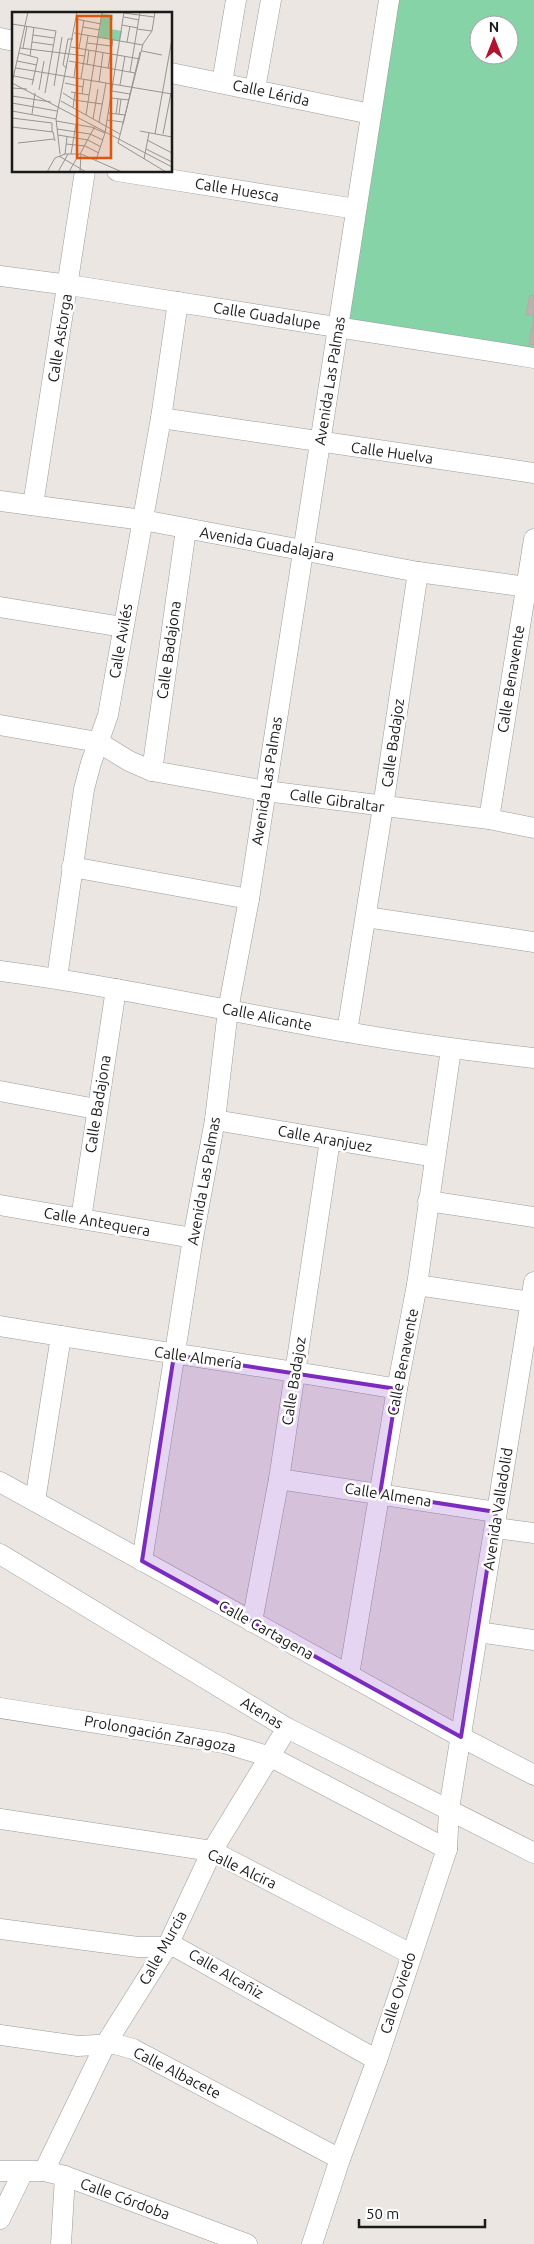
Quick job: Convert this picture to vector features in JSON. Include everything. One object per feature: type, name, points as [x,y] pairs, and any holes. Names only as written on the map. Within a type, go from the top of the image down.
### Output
[{"type":"street","points":[[222,83],[236,0]]},
{"type":"street","points":[[255,89],[271,0]]},
{"type":"street","name":"Avenida Las Palmas","points":[[142,1561],[193,1238],[215,1120],[228,1010],[249,899],[390,0]]},
{"type":"street","name":"Calle Lérida","points":[[172,73],[371,114]]},
{"type":"street","name":"Calle Astorga","points":[[33,505],[85,172]]},
{"type":"street","name":"Calle Huesca","points":[[123,172],[356,209]]},
{"type":"street","name":"Calle Guadalupe","points":[[0,276],[534,358]]},
{"type":"street","name":"Calle Avilés","points":[[57,978],[84,789],[108,715],[161,418],[178,302]]},
{"type":"street","name":"Calle Huelva","points":[[161,418],[320,443],[534,473]]},
{"type":"street","name":"Avenida Guadalajara","points":[[0,501],[143,520],[418,572],[530,587]]},
{"type":"street","name":"Calle Badajona","points":[[152,771],[186,529]]},
{"type":"street","name":"Calle Benavente","points":[[489,819],[530,587],[534,539]]},
{"type":"street","name":"Calle Badajoz","points":[[347,1032],[418,572]]},
{"type":"street","points":[[0,607],[123,628]]},
{"type":"street","name":"Calle Gibraltar","points":[[0,725],[98,742],[129,761],[152,771],[266,791],[489,819],[534,828]]},
{"type":"street","points":[[72,867],[249,899]]},
{"type":"street","points":[[366,916],[534,942]]},
{"type":"street","name":"Calle Alicante","points":[[0,971],[57,978],[347,1032],[451,1049],[534,1058]]},
{"type":"street","name":"Calle Badajona","points":[[81,1219],[96,1109],[116,989]]},
{"type":"street","name":"Calle Benavente","points":[[349,1675],[396,1389],[417,1285],[451,1049]]},
{"type":"street","points":[[0,1091],[96,1109]]},
{"type":"street","name":"Calle Aranjuez","points":[[215,1120],[435,1157]]},
{"type":"street","name":"Calle Badajoz","points":[[252,1622],[279,1479],[330,1140]]},
{"type":"street","points":[[428,1201],[534,1217]]},
{"type":"street","name":"Calle Antequera","points":[[0,1206],[193,1238]]},
{"type":"street","points":[[417,1285],[533,1288]]},
{"type":"street","name":"Avenida Valladolid","points":[[461,1737],[533,1288]]},
{"type":"street","name":"Calle Almería","points":[[0,1326],[396,1389]]},
{"type":"street","points":[[35,1501],[61,1336]]},
{"type":"street","name":"Calle Almena","points":[[279,1479],[380,1494],[496,1520],[534,1533]]},
{"type":"street","name":"Calle Cartagena","points":[[0,1482],[461,1737],[534,1775]]},
{"type":"street","name":"Atenas","points":[[0,1554],[287,1728],[534,1853]]},
{"type":"street","points":[[478,1632],[534,1640]]},
{"type":"street","name":"Prolongación Zaragoza","points":[[0,1708],[224,1742],[271,1757],[447,1849]]},
{"type":"street","name":"Calle Murcia","points":[[44,2172],[105,2045],[168,1945],[212,1851],[287,1728]]},
{"type":"street","name":"Calle Oviedo","points":[[312,2244],[340,2159],[377,2060],[410,1954],[447,1849],[449,1809],[461,1737]]},
{"type":"street","name":"Calle Alcira","points":[[0,1819],[212,1851],[410,1954]]},
{"type":"street","name":"Calle Alcañiz","points":[[0,1929],[138,1947],[168,1945],[187,1952],[377,2060]]},
{"type":"street","name":"Calle Albacete","points":[[0,2035],[78,2046],[115,2044],[133,2049],[340,2159]]},
{"type":"street","name":"Calle Córdoba","points":[[0,2171],[44,2172],[65,2176],[247,2244]]},
{"type":"street","points":[[0,2219],[23,2172]]},
{"type":"street","points":[[61,2244],[65,2176]]},
{"type":"highlighted area","points":[[174,1355],[397,1389],[380,1494],[496,1512],[461,1737],[142,1561]]},
{"type":"green space","points":[[390,0],[534,0],[534,361],[339,327]]},
{"type":"building","points":[[530,295],[534,296],[534,316],[526,314]]},
{"type":"building","points":[[534,316],[534,345],[529,344]]}]
